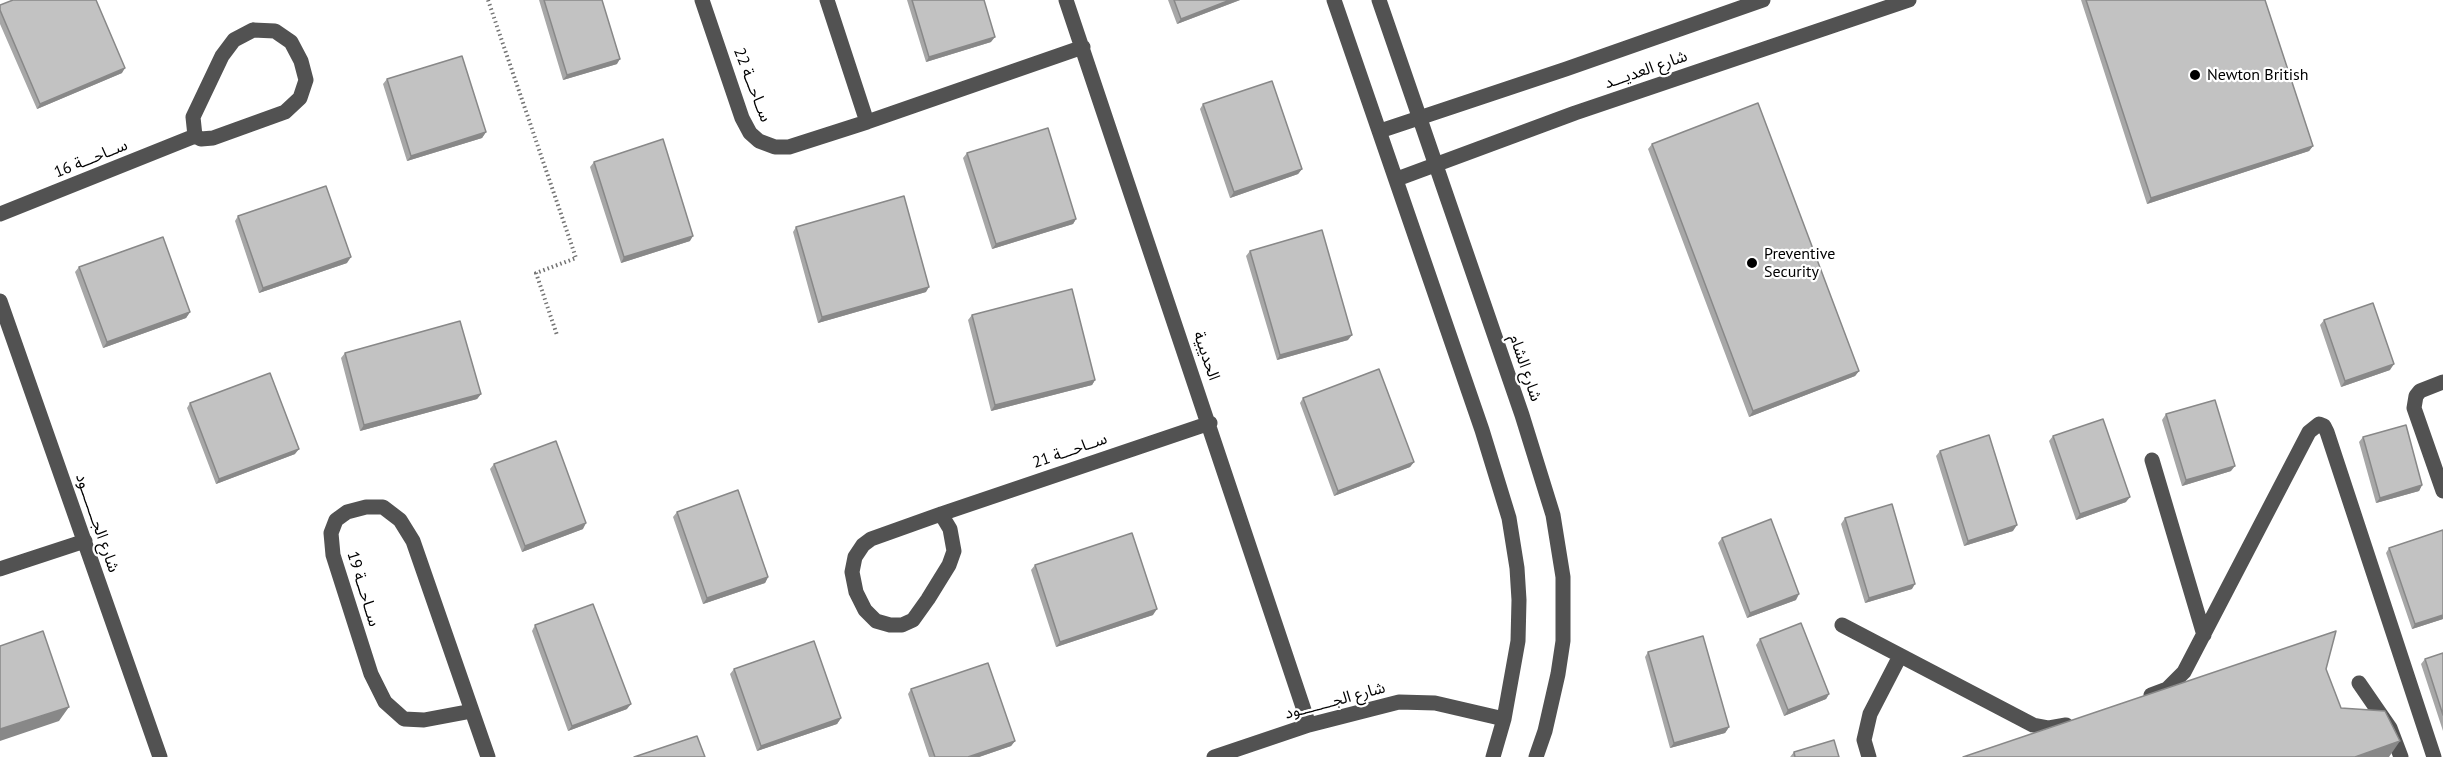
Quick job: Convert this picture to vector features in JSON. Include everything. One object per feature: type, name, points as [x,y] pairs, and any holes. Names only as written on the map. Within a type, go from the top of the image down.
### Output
[{"type":"street","name":"ســاحـــة 22","points":[[702,0],[742,118],[750,133],[759,141],[775,147],[789,147],[867,122],[1083,47]]},
{"type":"street","points":[[827,0],[867,122]]},
{"type":"street","name":"الحديبية","points":[[1066,0],[1310,725]]},
{"type":"street","points":[[1334,0],[1494,466],[1509,518],[1517,568],[1518,642],[1504,719],[1493,757]]},
{"type":"street","name":"شارع الشام","points":[[1380,0],[1522,415],[1553,515],[1563,577],[1563,641],[1545,731],[1536,757]]},
{"type":"street","name":"شارع العديـــد","points":[[1380,131],[1763,0]]},
{"type":"street","name":"شارع العديـــد","points":[[1397,179],[1575,113],[1909,0]]},
{"type":"street","name":"ســاحـــة 16","points":[[0,214],[195,136],[201,139],[213,138],[285,112],[300,98],[306,80],[301,61],[291,42],[275,31],[253,30],[234,40],[222,57],[193,117],[195,136]]},
{"type":"street","name":"شارع الجــــــــود","points":[[0,301],[160,757]]},
{"type":"street","points":[[2443,382],[2420,391],[2416,396],[2414,408],[2443,491]]},
{"type":"street","name":"ســاحـــة 21","points":[[941,514],[950,529],[954,551],[949,565],[913,620],[902,625],[890,625],[876,621],[865,610],[856,592],[852,572],[855,557],[863,545],[871,539],[941,514],[1210,423]]},
{"type":"street","points":[[2135,701],[2167,689],[2184,672],[2309,432],[2319,424],[2324,426],[2434,757]]},
{"type":"street","points":[[2152,460],[2204,635]]},
{"type":"street","name":"ســاحـــة 19","points":[[472,711],[424,720],[404,719],[385,702],[371,674],[333,555],[331,533],[336,520],[347,512],[366,507],[383,507],[400,520],[413,541],[488,757]]},
{"type":"street","points":[[0,569],[85,541]]},
{"type":"street","points":[[1842,625],[2033,725],[2049,728],[2083,720]]},
{"type":"street","points":[[1869,757],[1864,740],[1870,714],[1900,656]]},
{"type":"street","points":[[2359,683],[2390,728],[2401,757]]},
{"type":"street","name":"شارع الجــــــــود","points":[[1214,757],[1310,725],[1374,707],[1417,701],[1455,706],[1504,719]]},
{"type":"path","points":[[488,0],[576,258],[536,273],[557,335]]},
{"type":"building","points":[[13,0],[96,0],[125,68],[40,104],[0,10],[0,5]]},
{"type":"building","points":[[544,0],[602,0],[620,59],[567,75]]},
{"type":"building","points":[[912,0],[984,0],[995,37],[929,57]]},
{"type":"building","points":[[1174,0],[1230,0],[1181,19]]},
{"type":"building","name":"Newton British","points":[[2086,0],[2265,0],[2313,146],[2151,198]]},
{"type":"building","points":[[462,56],[486,132],[411,156],[387,79]]},
{"type":"building","points":[[1272,81],[1302,169],[1234,192],[1203,104]]},
{"type":"building","name":"Preventive Security","points":[[1758,103],[1859,371],[1753,411],[1652,144]]},
{"type":"building","points":[[1048,128],[1076,219],[996,244],[967,153]]},
{"type":"building","points":[[663,139],[693,236],[624,257],[594,162]]},
{"type":"building","points":[[326,186],[351,257],[263,288],[238,216]]},
{"type":"building","points":[[904,196],[929,287],[822,317],[796,227]]},
{"type":"building","points":[[1322,230],[1352,335],[1280,355],[1250,251]]},
{"type":"building","points":[[163,237],[190,312],[107,342],[79,267]]},
{"type":"building","points":[[1072,289],[1095,380],[995,405],[972,315]]},
{"type":"building","points":[[2373,303],[2394,364],[2345,381],[2324,320]]},
{"type":"building","points":[[460,321],[481,394],[364,425],[345,353]]},
{"type":"building","points":[[1379,369],[1414,462],[1338,491],[1303,398]]},
{"type":"building","points":[[270,373],[299,449],[219,479],[190,403]]},
{"type":"building","points":[[2215,400],[2235,466],[2186,480],[2166,414]]},
{"type":"building","points":[[2103,419],[2130,497],[2080,514],[2053,436]]},
{"type":"building","points":[[2406,425],[2422,485],[2380,498],[2363,437]]},
{"type":"building","points":[[1989,435],[2017,525],[1968,541],[1940,451]]},
{"type":"building","points":[[556,441],[586,523],[525,546],[494,464]]},
{"type":"building","points":[[738,490],[768,577],[707,598],[677,512]]},
{"type":"building","points":[[1892,504],[1915,584],[1869,598],[1845,518]]},
{"type":"building","points":[[1771,519],[1799,594],[1750,613],[1722,538]]},
{"type":"building","points":[[2443,530],[2443,615],[2415,624],[2389,548]]},
{"type":"building","points":[[1132,533],[1157,609],[1060,642],[1035,565]]},
{"type":"building","points":[[593,604],[631,704],[572,726],[535,625]]},
{"type":"building","points":[[1801,623],[1829,694],[1788,710],[1760,639]]},
{"type":"building","points":[[43,631],[69,707],[0,729],[0,646]]},
{"type":"building","points":[[2336,631],[2326,669],[2341,708],[2385,711],[2400,741],[2355,757],[1963,757]]},
{"type":"building","points":[[1703,636],[1729,727],[1674,743],[1648,652]]},
{"type":"building","points":[[814,641],[841,718],[761,746],[734,669]]},
{"type":"building","points":[[2443,653],[2443,715],[2425,659]]},
{"type":"building","points":[[988,663],[1015,741],[968,757],[935,757],[911,689]]},
{"type":"building","points":[[697,736],[705,757],[634,757]]},
{"type":"building","points":[[1834,740],[1839,757],[1795,757],[1794,752]]},
{"type":"place","name":"Newton British","points":[[2195,75]]},
{"type":"place","name":"Preventive Security","points":[[1752,263]]}]
